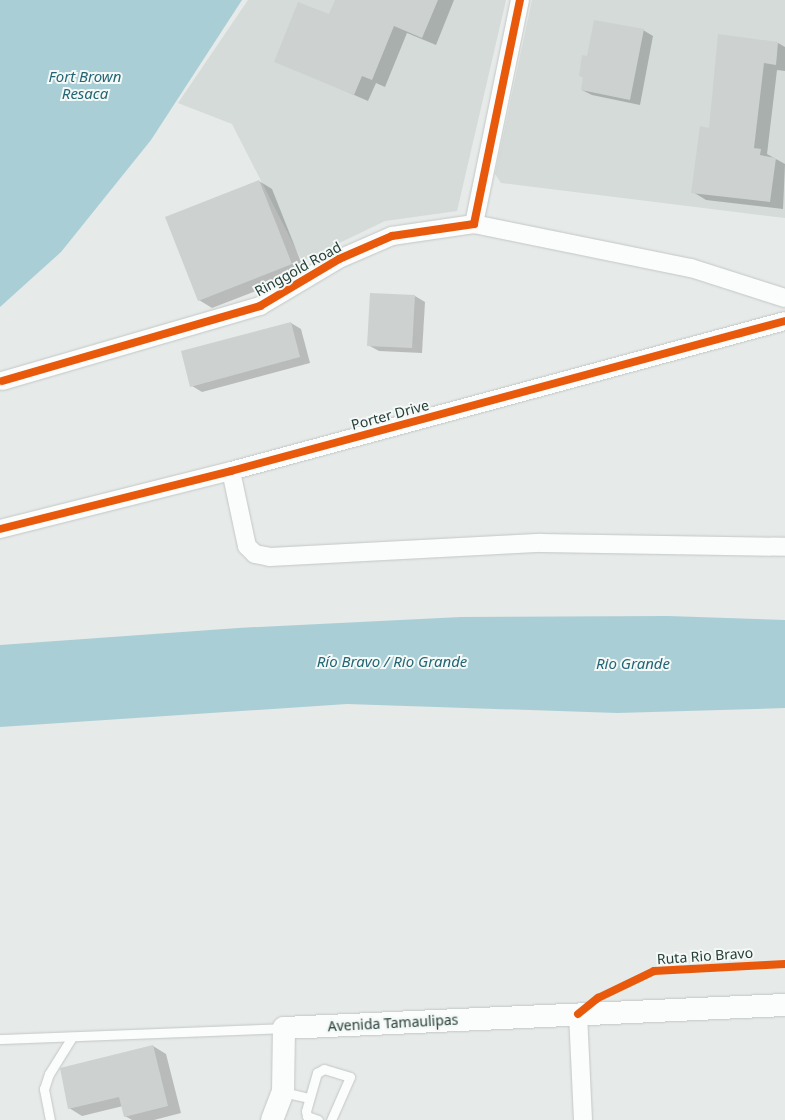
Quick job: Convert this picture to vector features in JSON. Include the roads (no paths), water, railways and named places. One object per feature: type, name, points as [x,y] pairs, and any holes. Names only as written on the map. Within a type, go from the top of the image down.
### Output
[{"type":"street","points":[[474,224],[520,0]]},
{"type":"street","name":"Ringgold Road","points":[[2,381],[260,306],[339,259],[392,236],[474,224],[691,268],[785,298]]},
{"type":"street","name":"Porter Drive","points":[[0,529],[231,471],[785,321]]},
{"type":"street","points":[[231,471],[247,546],[255,554],[270,557],[541,543],[785,547]]},
{"type":"street","name":"Avenida Tamaulipas","points":[[284,1028],[785,1005]]},
{"type":"street","points":[[578,1014],[583,1120]]},
{"type":"street","points":[[272,1120],[283,1092],[284,1028]]},
{"type":"lane","name":"Avenida Tamaulipas","points":[[0,1039],[284,1028]]},
{"type":"lane","points":[[50,1120],[44,1089],[49,1074],[72,1037]]},
{"type":"lane","points":[[318,1120],[306,1114],[309,1098],[320,1069],[349,1074],[350,1080],[331,1120]]},
{"type":"lane","points":[[283,1092],[309,1098]]},
{"type":"water","name":"Fort Brown Resaca","points":[[0,0],[242,0],[151,140],[61,252],[0,307]]},
{"type":"water","name":"Rio Grande","points":[[668,616],[785,620],[785,708],[617,713],[347,704],[0,727],[0,645],[238,628],[461,617]]},
{"type":"water label","name":"Río Bravo / Rio Grande","points":[[392,662]]}]
